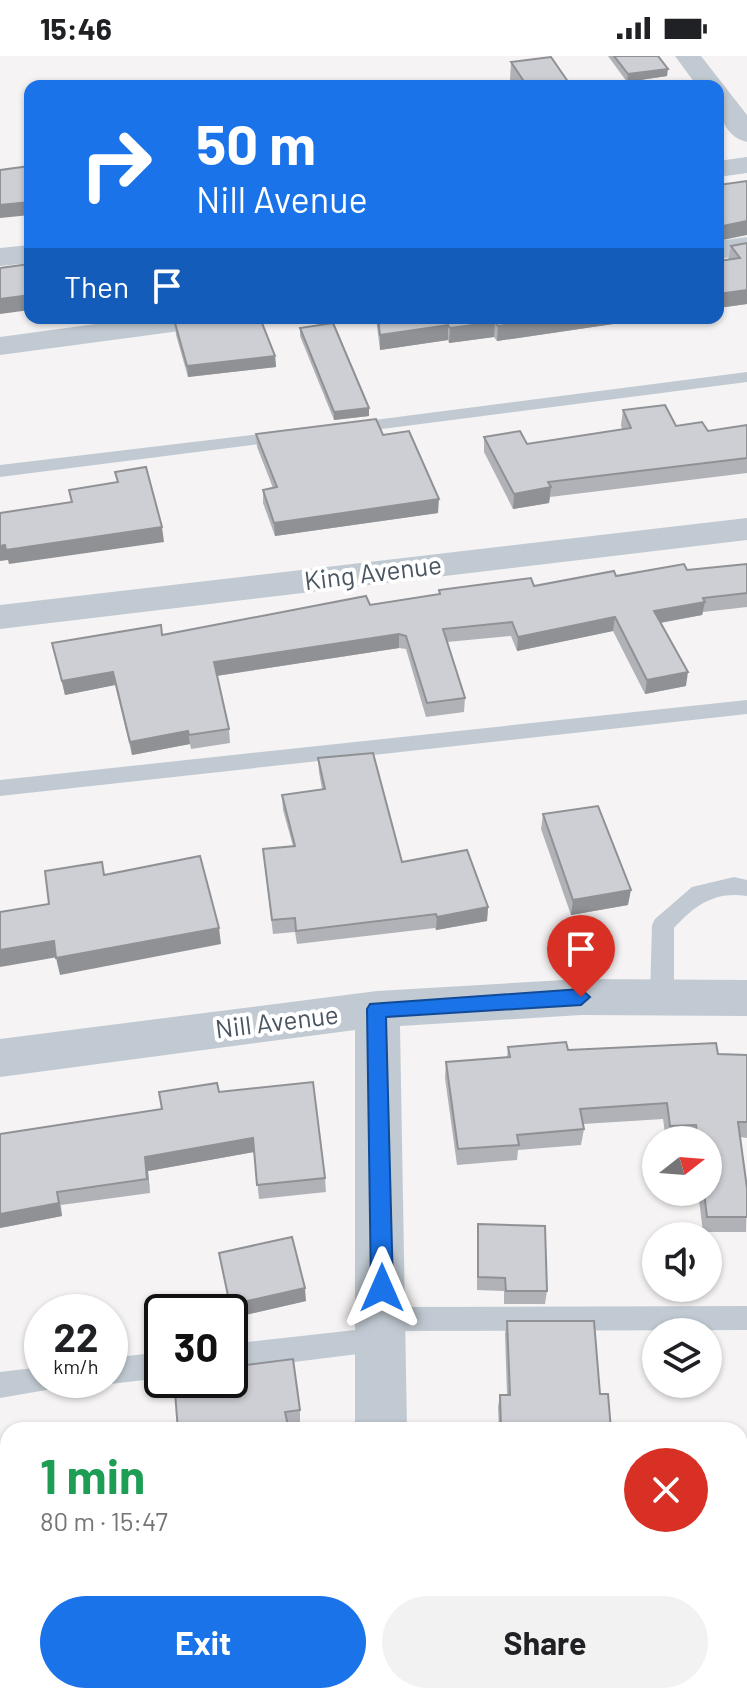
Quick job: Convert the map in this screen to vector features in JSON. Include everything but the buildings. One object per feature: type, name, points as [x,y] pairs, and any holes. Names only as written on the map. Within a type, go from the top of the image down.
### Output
[{"type":"street","points":[[688,56],[706,80]]},
{"type":"street","points":[[724,103],[747,134]]},
{"type":"street","points":[[724,168],[747,165]]},
{"type":"street","points":[[724,249],[747,246]]},
{"type":"street","points":[[0,257],[24,255]]},
{"type":"street","points":[[0,346],[98,325]]},
{"type":"street","name":"King Avenue","points":[[0,617],[747,529]]},
{"type":"street","name":"Nill Avenue","points":[[0,1058],[377,1009],[581,997],[747,998]]},
{"type":"street","points":[[377,1009],[381,1422]]},
{"type":"lane","points":[[330,430],[747,377]]},
{"type":"lane","points":[[0,471],[299,434]]},
{"type":"lane","points":[[0,788],[747,707]]},
{"type":"lane","points":[[662,997],[663,925],[688,898],[729,883],[747,888]]},
{"type":"lane","points":[[248,1354],[382,1329],[747,1318]]},
{"type":"lane","points":[[0,1385],[24,1382]]},
{"type":"route","points":[[382,1288],[377,1009],[581,997]]}]
